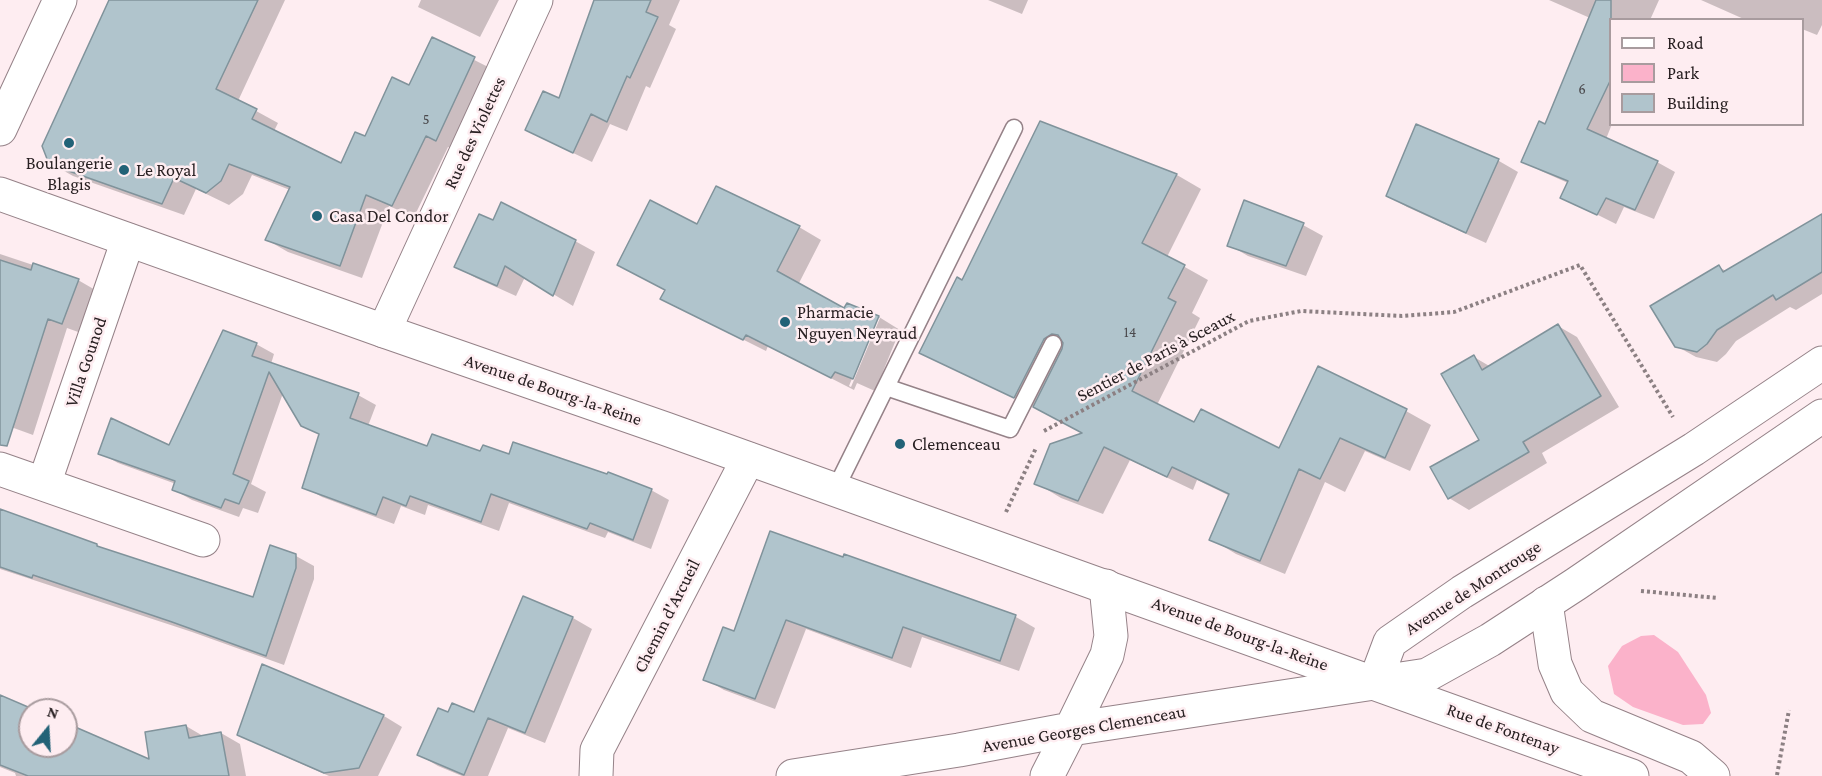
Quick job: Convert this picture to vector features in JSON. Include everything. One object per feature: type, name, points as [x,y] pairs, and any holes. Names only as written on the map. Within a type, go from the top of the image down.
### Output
[{"type":"street","points":[[0,129],[60,0]]},
{"type":"street","name":"Rue des Violettes","points":[[384,331],[536,0]]},
{"type":"street","name":"Avenue de Bourg-la-Reine","points":[[0,194],[1375,682]]},
{"type":"street","name":"Villa Gounod","points":[[44,484],[128,240]]},
{"type":"street","name":"Avenue de Montrouge","points":[[1375,682],[1390,642],[1462,591],[1694,449],[1822,363]]},
{"type":"street","points":[[1375,682],[1427,675],[1490,640],[1822,416]]},
{"type":"street","name":"Chemin d'Arcueil","points":[[596,776],[597,750],[748,459]]},
{"type":"street","points":[[0,469],[203,540]]},
{"type":"street","points":[[1047,776],[1107,655],[1112,636],[1106,586]]},
{"type":"street","points":[[1546,603],[1555,664],[1567,692],[1592,716],[1691,757],[1713,776]]},
{"type":"street","name":"Avenue Georges Clemenceau","points":[[792,776],[958,750],[1071,729],[1375,682]]},
{"type":"street","name":"Rue de Fontenay","points":[[1375,682],[1632,776]]},
{"type":"lane","points":[[836,490],[1014,128]]},
{"type":"lane","points":[[886,387],[1010,429],[1053,344]]},
{"type":"path","name":"Sentier de Paris à Sceaux","points":[[990,545],[1044,431],[1250,321],[1301,311],[1402,316],[1454,312],[1580,265],[1694,449]]},
{"type":"path","points":[[1641,591],[1718,597]]},
{"type":"path","points":[[1777,775],[1789,710]]},
{"type":"green space","points":[[1654,635],[1678,652],[1706,695],[1711,713],[1703,724],[1683,725],[1633,707],[1614,694],[1608,666],[1622,646],[1641,636]]},
{"type":"building","points":[[109,0],[258,0],[216,89],[257,109],[252,119],[341,163],[355,132],[365,136],[392,77],[409,85],[432,37],[475,57],[436,141],[426,136],[392,206],[366,195],[340,266],[265,240],[290,187],[229,164],[221,181],[206,193],[174,178],[162,204],[49,164],[42,146]]},
{"type":"building","points":[[594,0],[651,0],[646,12],[658,17],[630,78],[627,76],[607,122],[591,114],[573,153],[525,130],[543,91],[559,98]]},
{"type":"building","points":[[1596,0],[1611,0],[1609,83],[1587,129],[1658,161],[1635,210],[1606,198],[1597,215],[1560,198],[1568,181],[1521,162],[1539,121],[1545,124]]},
{"type":"building","points":[[1040,121],[1177,174],[1142,243],[1185,265],[1168,298],[1176,302],[1132,391],[1194,422],[1201,409],[1279,448],[1318,366],[1407,409],[1385,458],[1340,438],[1320,479],[1299,469],[1260,561],[1209,540],[1229,494],[1172,467],[1167,477],[1104,447],[1078,501],[1034,484],[1050,444],[1082,433],[1033,407],[1062,349],[1063,343],[1058,335],[1052,334],[1044,339],[1014,398],[919,353],[957,277],[962,280]]},
{"type":"building","points":[[1416,124],[1499,159],[1466,233],[1386,196]]},
{"type":"building","points":[[716,186],[800,226],[777,271],[844,308],[847,303],[879,316],[853,379],[835,372],[831,378],[746,335],[743,340],[660,299],[665,290],[617,265],[650,200],[697,224]]},
{"type":"building","points":[[1244,200],[1304,223],[1286,266],[1227,246]]},
{"type":"building","points":[[501,202],[576,240],[553,296],[505,266],[497,286],[454,267],[479,214],[493,220]]},
{"type":"building","points":[[1822,214],[1822,272],[1776,300],[1773,295],[1717,330],[1707,344],[1697,352],[1675,347],[1650,306],[1719,265],[1723,272]]},
{"type":"building","points":[[0,260],[31,270],[33,263],[79,279],[62,324],[48,319],[7,446],[0,445]]},
{"type":"building","points":[[1558,324],[1601,396],[1523,442],[1529,452],[1448,499],[1430,467],[1479,440],[1441,374],[1474,355],[1482,370]]},
{"type":"building","points":[[223,330],[257,343],[252,356],[359,393],[350,418],[427,446],[432,434],[480,451],[483,445],[509,454],[513,442],[607,474],[608,472],[652,489],[633,540],[590,523],[587,529],[491,494],[481,522],[410,496],[406,506],[383,497],[376,515],[302,488],[319,434],[301,426],[269,372],[233,474],[249,481],[239,504],[225,499],[221,508],[172,490],[175,481],[98,454],[111,418],[169,445]]},
{"type":"building","points":[[0,509],[97,544],[97,546],[253,597],[270,545],[296,554],[296,568],[266,656],[33,575],[32,578],[0,567]]},
{"type":"building","points":[[770,531],[843,557],[844,554],[1016,615],[1000,661],[903,627],[892,658],[786,620],[755,699],[703,680],[723,627],[734,631]]},
{"type":"building","points":[[523,596],[573,617],[525,733],[488,718],[464,775],[417,755],[438,708],[448,712],[452,703],[474,712]]},
{"type":"building","points":[[262,664],[384,715],[359,768],[324,773],[237,735]]},
{"type":"building","points":[[0,695],[18,703],[18,758],[78,758],[78,728],[149,759],[145,732],[186,725],[189,738],[221,732],[229,776],[28,776],[0,765]]},
{"type":"place","name":"Boulangerie Blagis","points":[[69,143]]},
{"type":"place","name":"Le Royal","points":[[124,170]]},
{"type":"place","name":"Casa Del Condor","points":[[317,216]]},
{"type":"place","name":"Pharmacie Nguyen Neyraud","points":[[785,322]]},
{"type":"place","name":"Clemenceau","points":[[900,444]]}]
